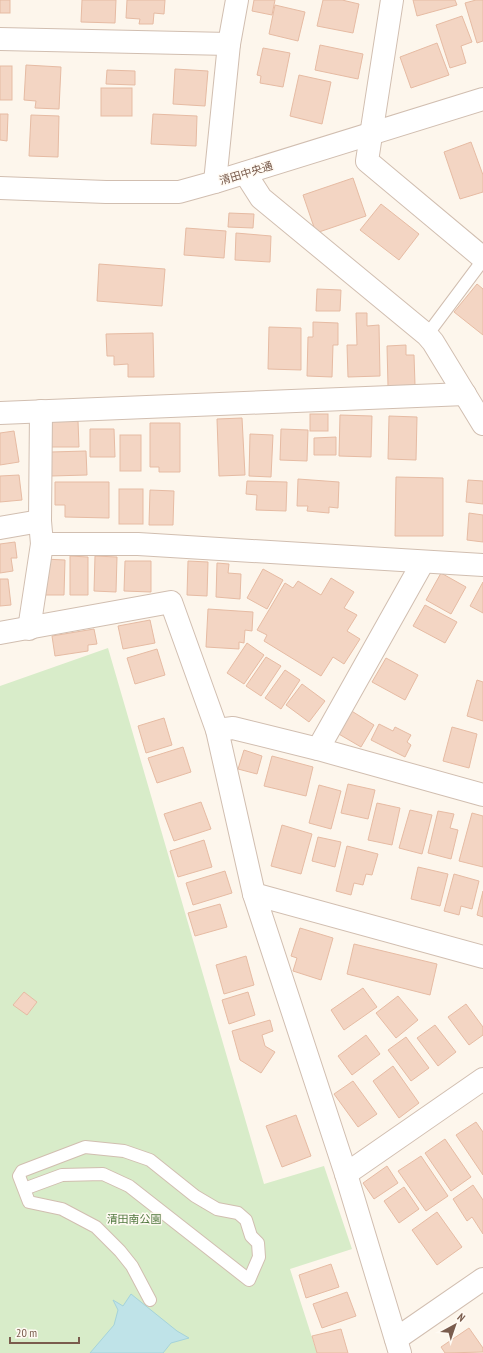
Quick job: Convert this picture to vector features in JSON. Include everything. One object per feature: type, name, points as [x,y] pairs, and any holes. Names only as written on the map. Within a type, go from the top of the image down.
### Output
[{"type":"street","points":[[215,182],[229,44],[237,0]]},
{"type":"street","points":[[392,0],[367,161],[483,259]]},
{"type":"street","points":[[0,39],[229,44]]},
{"type":"street","name":"清田中央通","points":[[0,188],[106,192],[179,192],[483,99]]},
{"type":"street","points":[[245,173],[261,198],[427,335],[433,342],[483,424]]},
{"type":"street","points":[[0,413],[465,394]]},
{"type":"street","points":[[29,628],[42,544],[40,521],[41,411]]},
{"type":"street","points":[[0,528],[40,521]]},
{"type":"street","points":[[42,544],[138,544],[483,565]]},
{"type":"street","points":[[318,749],[423,562]]},
{"type":"street","points":[[0,633],[171,602],[216,730],[254,894],[346,1174],[398,1346],[483,1279]]},
{"type":"street","points":[[216,730],[233,728],[318,749],[483,795]]},
{"type":"street","points":[[254,894],[483,957]]},
{"type":"street","points":[[346,1174],[483,1079]]},
{"type":"lane","points":[[427,335],[483,259]]},
{"type":"lane","points":[[24,1189],[62,1175],[103,1174],[130,1186],[249,1280],[259,1257],[258,1243],[251,1236],[246,1220],[238,1213],[217,1209],[195,1196],[150,1160],[124,1151],[86,1147],[22,1171],[19,1176],[24,1189],[30,1202],[62,1210],[96,1227],[120,1251],[132,1266],[150,1300]]},
{"type":"green space","name":"清田南公園","points":[[108,648],[264,1184],[324,1166],[352,1249],[290,1269],[317,1353],[0,1353],[0,686]]},
{"type":"water","points":[[131,1294],[177,1331],[189,1338],[171,1343],[163,1353],[90,1353],[114,1325],[118,1310],[113,1300],[123,1306]]},
{"type":"building","points":[[0,0],[10,0],[10,13],[0,13]]},
{"type":"building","points":[[82,0],[116,0],[115,23],[81,22]]},
{"type":"building","points":[[127,0],[165,0],[164,14],[154,13],[153,24],[139,24],[140,19],[126,18]]},
{"type":"building","points":[[254,0],[275,0],[272,15],[252,11]]},
{"type":"building","points":[[323,0],[342,0],[359,4],[353,33],[317,26]]},
{"type":"building","points":[[413,0],[455,0],[457,5],[417,16]]},
{"type":"building","points":[[483,0],[483,41],[477,43],[465,3]]},
{"type":"building","points":[[275,5],[305,12],[298,41],[269,34]]},
{"type":"building","points":[[462,16],[472,42],[461,46],[466,63],[450,68],[436,25]]},
{"type":"building","points":[[437,43],[449,75],[411,88],[400,57]]},
{"type":"building","points":[[320,45],[363,54],[358,79],[315,70]]},
{"type":"building","points":[[263,48],[290,53],[283,87],[260,83],[261,76],[257,75]]},
{"type":"building","points":[[26,65],[61,67],[59,109],[35,108],[36,101],[24,100]]},
{"type":"building","points":[[0,66],[12,66],[12,100],[0,100]]},
{"type":"building","points":[[175,69],[208,71],[205,106],[173,104]]},
{"type":"building","points":[[107,70],[135,71],[135,85],[106,84]]},
{"type":"building","points":[[299,75],[331,82],[322,124],[290,116]]},
{"type":"building","points":[[101,88],[132,88],[132,116],[101,116]]},
{"type":"building","points":[[0,114],[8,114],[7,141],[0,140]]},
{"type":"building","points":[[153,114],[197,116],[196,146],[151,144]]},
{"type":"building","points":[[31,115],[59,116],[58,157],[29,156]]},
{"type":"building","points":[[471,142],[483,175],[483,192],[460,199],[444,152]]},
{"type":"building","points":[[353,178],[366,216],[316,233],[303,195]]},
{"type":"building","points":[[381,204],[419,234],[399,260],[360,230]]},
{"type":"building","points":[[229,213],[254,214],[253,228],[228,227]]},
{"type":"building","points":[[186,228],[226,231],[224,258],[184,255]]},
{"type":"building","points":[[236,233],[271,236],[270,262],[235,260]]},
{"type":"building","points":[[99,264],[165,269],[162,306],[97,301]]},
{"type":"building","points":[[477,284],[483,289],[483,335],[454,312]]},
{"type":"building","points":[[317,289],[341,290],[340,311],[316,311]]},
{"type":"building","points":[[356,313],[367,313],[367,326],[379,325],[380,376],[348,377],[347,345],[357,345]]},
{"type":"building","points":[[313,322],[338,323],[338,345],[333,345],[332,377],[307,376],[308,337],[313,337]]},
{"type":"building","points":[[269,327],[301,328],[301,370],[268,369]]},
{"type":"building","points":[[153,333],[154,377],[128,377],[128,364],[114,365],[114,356],[107,356],[106,334]]},
{"type":"building","points":[[406,345],[406,355],[414,355],[415,385],[388,386],[387,346]]},
{"type":"building","points":[[310,414],[328,414],[328,431],[310,431]]},
{"type":"building","points":[[340,415],[372,416],[371,457],[339,456]]},
{"type":"building","points":[[389,416],[417,417],[416,460],[388,459]]},
{"type":"building","points":[[242,418],[245,475],[219,476],[217,419]]},
{"type":"building","points":[[49,421],[78,421],[79,447],[50,447]]},
{"type":"building","points":[[150,423],[180,423],[180,472],[159,472],[159,467],[150,467]]},
{"type":"building","points":[[90,429],[114,429],[115,457],[90,457]]},
{"type":"building","points":[[281,429],[308,430],[307,461],[280,460]]},
{"type":"building","points":[[14,431],[19,462],[0,465],[0,433]]},
{"type":"building","points":[[250,434],[273,435],[271,477],[249,476]]},
{"type":"building","points":[[120,435],[141,435],[141,471],[120,471]]},
{"type":"building","points":[[336,437],[336,455],[314,455],[314,438]]},
{"type":"building","points":[[86,451],[87,475],[51,476],[51,452]]},
{"type":"building","points":[[19,475],[22,500],[0,502],[0,476]]},
{"type":"building","points":[[396,477],[443,478],[443,536],[395,536]]},
{"type":"building","points":[[298,479],[339,482],[338,508],[329,507],[329,513],[307,511],[308,506],[297,506]]},
{"type":"building","points":[[468,480],[483,481],[483,504],[466,502]]},
{"type":"building","points":[[247,481],[287,482],[286,511],[256,510],[257,495],[246,494]]},
{"type":"building","points":[[55,482],[109,482],[109,518],[65,517],[65,505],[55,505]]},
{"type":"building","points":[[119,489],[143,489],[143,524],[119,524]]},
{"type":"building","points":[[150,490],[174,491],[173,525],[149,525]]},
{"type":"building","points":[[469,513],[483,515],[483,542],[467,540]]},
{"type":"building","points":[[15,542],[17,558],[11,558],[13,571],[0,573],[0,544]]},
{"type":"building","points":[[70,556],[88,557],[88,595],[70,595]]},
{"type":"building","points":[[95,556],[117,557],[116,592],[94,591]]},
{"type":"building","points":[[44,559],[65,560],[64,595],[43,595]]},
{"type":"building","points":[[125,561],[151,561],[151,592],[124,591]]},
{"type":"building","points":[[188,561],[208,562],[207,596],[187,595]]},
{"type":"building","points":[[217,563],[229,564],[228,573],[241,574],[240,599],[216,597]]},
{"type":"building","points":[[263,569],[283,580],[267,609],[247,598]]},
{"type":"building","points":[[441,573],[466,587],[451,614],[426,600]]},
{"type":"building","points":[[331,578],[354,592],[344,608],[357,615],[347,631],[360,639],[344,664],[333,657],[321,676],[264,641],[267,635],[257,630],[285,583],[293,588],[298,581],[321,595]]},
{"type":"building","points":[[0,579],[8,579],[11,605],[0,606]]},
{"type":"building","points":[[483,582],[483,613],[470,606]]},
{"type":"building","points":[[425,605],[457,622],[445,643],[413,626]]},
{"type":"building","points":[[208,609],[253,612],[252,631],[245,630],[244,643],[239,642],[239,649],[206,647]]},
{"type":"building","points":[[150,620],[155,643],[123,649],[118,626]]},
{"type":"building","points":[[94,629],[97,644],[88,645],[88,651],[55,656],[52,636]]},
{"type":"building","points":[[247,643],[264,655],[244,684],[227,673]]},
{"type":"building","points":[[157,649],[165,675],[135,684],[127,658]]},
{"type":"building","points":[[266,657],[281,666],[261,696],[246,686]]},
{"type":"building","points":[[386,658],[418,675],[405,700],[372,682]]},
{"type":"building","points":[[285,670],[300,680],[281,709],[265,698]]},
{"type":"building","points":[[477,680],[483,682],[483,721],[467,716]]},
{"type":"building","points":[[302,684],[325,701],[309,722],[286,705]]},
{"type":"building","points":[[350,710],[374,725],[361,747],[337,733]]},
{"type":"building","points":[[164,718],[172,745],[146,753],[138,726]]},
{"type":"building","points":[[379,724],[393,731],[395,727],[411,735],[407,742],[411,745],[405,757],[371,740]]},
{"type":"building","points":[[452,727],[477,734],[469,768],[443,761]]},
{"type":"building","points":[[183,747],[191,772],[157,783],[148,758]]},
{"type":"building","points":[[244,750],[262,756],[257,774],[238,769]]},
{"type":"building","points":[[272,756],[313,767],[306,796],[264,786]]},
{"type":"building","points":[[348,784],[375,790],[368,819],[341,813]]},
{"type":"building","points":[[319,785],[341,791],[331,829],[309,823]]},
{"type":"building","points":[[201,802],[211,829],[174,841],[164,814]]},
{"type":"building","points":[[377,803],[400,808],[392,845],[368,840]]},
{"type":"building","points":[[410,810],[432,815],[422,854],[399,848]]},
{"type":"building","points":[[438,811],[454,814],[450,828],[458,830],[451,859],[428,853]]},
{"type":"building","points":[[472,813],[483,816],[483,867],[459,861]]},
{"type":"building","points":[[282,825],[312,834],[301,874],[271,866]]},
{"type":"building","points":[[318,837],[341,842],[335,867],[312,861]]},
{"type":"building","points":[[204,840],[212,867],[178,877],[170,851]]},
{"type":"building","points":[[347,846],[378,854],[372,875],[366,874],[363,885],[354,883],[351,895],[336,891]]},
{"type":"building","points":[[418,867],[448,874],[440,906],[411,899]]},
{"type":"building","points":[[225,871],[232,893],[193,905],[186,883]]},
{"type":"building","points":[[454,874],[479,881],[472,909],[461,906],[459,915],[444,911]]},
{"type":"building","points":[[483,891],[483,917],[477,915]]},
{"type":"building","points":[[220,904],[227,927],[195,936],[188,913]]},
{"type":"building","points":[[300,928],[333,938],[321,980],[293,971],[297,958],[291,956]]},
{"type":"building","points":[[354,944],[437,964],[430,995],[347,974]]},
{"type":"building","points":[[246,956],[254,985],[224,994],[216,965]]},
{"type":"building","points":[[363,988],[377,1007],[344,1030],[331,1010]]},
{"type":"building","points":[[24,992],[37,1002],[27,1015],[13,1005]]},
{"type":"building","points":[[248,992],[255,1015],[229,1024],[222,1000]]},
{"type":"building","points":[[398,996],[418,1020],[396,1038],[376,1013]]},
{"type":"building","points":[[466,1004],[483,1027],[483,1035],[469,1045],[448,1017]]},
{"type":"building","points":[[270,1020],[273,1031],[262,1035],[265,1046],[275,1052],[261,1073],[240,1060],[232,1031]]},
{"type":"building","points":[[435,1025],[456,1052],[438,1066],[417,1038]]},
{"type":"building","points":[[366,1035],[380,1054],[352,1075],[338,1056]]},
{"type":"building","points":[[406,1037],[429,1068],[411,1081],[388,1050]]},
{"type":"building","points":[[393,1066],[419,1103],[399,1118],[373,1081]]},
{"type":"building","points":[[353,1081],[377,1114],[358,1127],[334,1094]]},
{"type":"building","points":[[296,1115],[311,1156],[282,1167],[266,1126]]},
{"type":"building","points":[[476,1122],[483,1132],[483,1175],[456,1135]]},
{"type":"building","points":[[445,1139],[471,1177],[451,1191],[425,1153]]},
{"type":"building","points":[[421,1156],[448,1196],[426,1211],[398,1171]]},
{"type":"building","points":[[387,1166],[398,1183],[374,1199],[363,1183]]},
{"type":"building","points":[[473,1185],[483,1200],[483,1234],[472,1217],[467,1221],[453,1199]]},
{"type":"building","points":[[404,1187],[419,1209],[399,1223],[384,1201]]},
{"type":"building","points":[[437,1212],[462,1247],[437,1265],[412,1230]]},
{"type":"building","points":[[331,1264],[339,1287],[306,1298],[299,1275]]},
{"type":"building","points":[[347,1292],[356,1316],[322,1328],[313,1304]]},
{"type":"building","points":[[469,1328],[483,1348],[483,1352],[445,1353],[441,1347]]},
{"type":"building","points":[[341,1329],[348,1353],[317,1353],[312,1336]]}]
